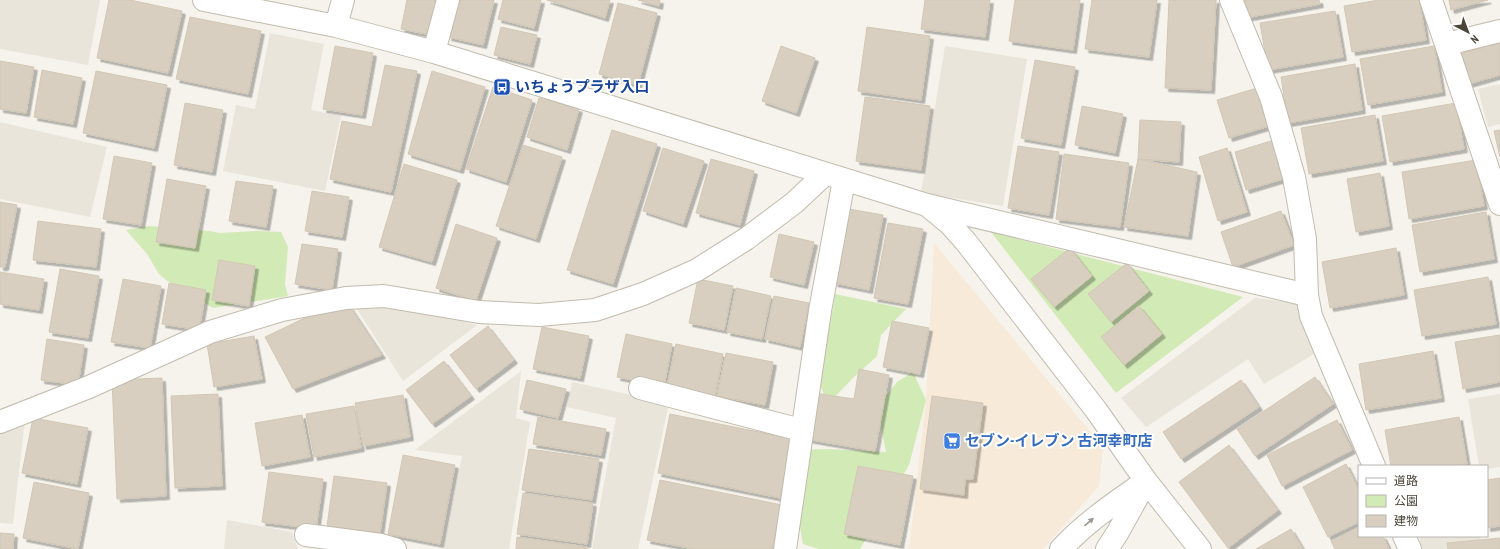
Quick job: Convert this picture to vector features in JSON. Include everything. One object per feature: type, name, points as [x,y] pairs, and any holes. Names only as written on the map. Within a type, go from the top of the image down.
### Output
[{"type":"street","points":[[204,0],[336,26],[434,52],[927,205],[1307,295]]},
{"type":"street","points":[[336,26],[343,0]]},
{"type":"street","points":[[434,52],[448,0]]},
{"type":"street","points":[[1231,0],[1271,97],[1294,177],[1305,239],[1307,295],[1311,316],[1374,465]]},
{"type":"street","points":[[1431,0],[1500,204]]},
{"type":"street","points":[[1447,44],[1500,31]]},
{"type":"street","points":[[0,422],[89,387],[210,332],[282,310],[346,298],[384,296],[479,312],[539,315],[595,310],[643,294],[697,270],[746,239],[794,203],[835,177]]},
{"type":"street","points":[[784,549],[820,311],[835,177]]},
{"type":"street","points":[[927,205],[950,224],[966,242],[1096,410],[1146,481],[1200,549]]},
{"type":"street","points":[[640,388],[801,430]]},
{"type":"street","points":[[1061,549],[1072,537],[1097,516],[1146,481]]},
{"type":"street","points":[[1107,549],[1146,481]]},
{"type":"street","points":[[306,535],[381,545],[395,549]]},
{"type":"street","points":[[1404,537],[1410,549]]},
{"type":"shaded area","points":[[0,0],[100,0],[88,65],[0,49]]},
{"type":"shaded area","points":[[270,33],[324,44],[311,110],[341,116],[325,191],[223,171],[236,105],[255,109]]},
{"type":"shaded area","points":[[945,46],[1027,59],[1003,206],[921,193]]},
{"type":"shaded area","points":[[1500,84],[1500,124],[1488,127],[1478,89]]},
{"type":"shaded area","points":[[0,122],[107,147],[90,217],[0,199]]},
{"type":"shaded area","points":[[934,243],[1103,447],[1099,486],[1043,549],[909,549],[926,400]]},
{"type":"shaded area","points":[[1255,298],[1297,303],[1314,354],[1264,384],[1248,359],[1146,427],[1121,398]]},
{"type":"shaded area","points":[[390,303],[477,325],[403,381],[355,306]]},
{"type":"shaded area","points":[[521,371],[516,418],[530,422],[509,549],[444,549],[462,456],[415,450]]},
{"type":"shaded area","points":[[572,382],[669,403],[638,549],[592,549],[616,418],[567,407]]},
{"type":"shaded area","points":[[1500,394],[1500,467],[1488,469],[1488,465],[1479,465],[1468,399]]},
{"type":"shaded area","points":[[25,420],[13,524],[0,523],[0,431]]},
{"type":"shaded area","points":[[227,520],[292,532],[298,549],[224,549]]},
{"type":"shaded area","points":[[1419,537],[1480,537],[1481,541],[1445,549],[1422,549]]},
{"type":"green space","points":[[149,226],[220,233],[257,231],[281,232],[288,247],[285,284],[288,296],[213,308],[166,280],[159,274],[147,254],[126,230]]},
{"type":"green space","points":[[991,232],[1243,297],[1116,393]]},
{"type":"green space","points":[[835,294],[906,309],[881,335],[877,356],[828,404],[820,385],[828,328]]},
{"type":"green space","points":[[913,372],[926,400],[909,465],[860,549],[819,549],[803,544],[790,450],[827,449],[886,452],[877,407],[897,382]]},
{"type":"building","points":[[109,0],[130,0],[182,11],[168,73],[97,58]]},
{"type":"building","points":[[407,0],[439,0],[432,35],[401,29]]},
{"type":"building","points":[[456,0],[494,0],[483,45],[448,37]]},
{"type":"building","points":[[503,0],[541,0],[534,28],[498,19]]},
{"type":"building","points":[[547,0],[610,0],[605,18]]},
{"type":"building","points":[[638,0],[660,0],[659,6]]},
{"type":"building","points":[[925,0],[990,0],[985,37],[921,29]]},
{"type":"building","points":[[1015,0],[1080,0],[1073,50],[1009,41]]},
{"type":"building","points":[[1092,0],[1157,0],[1149,57],[1085,49]]},
{"type":"building","points":[[1169,0],[1216,0],[1211,90],[1165,88]]},
{"type":"building","points":[[1242,0],[1319,0],[1320,4],[1245,18]]},
{"type":"building","points":[[1379,0],[1419,0],[1426,40],[1352,52],[1344,6]]},
{"type":"building","points":[[1449,0],[1488,0],[1451,10]]},
{"type":"building","points":[[618,3],[657,13],[638,85],[599,74]]},
{"type":"building","points":[[1335,11],[1343,57],[1268,70],[1260,23]]},
{"type":"building","points":[[190,17],[261,31],[248,94],[176,79]]},
{"type":"building","points":[[501,27],[537,35],[530,64],[494,55]]},
{"type":"building","points":[[867,27],[930,36],[921,100],[858,91]]},
{"type":"building","points":[[1500,43],[1500,75],[1468,84],[1459,54]]},
{"type":"building","points":[[335,46],[373,53],[362,115],[323,109]]},
{"type":"building","points":[[781,46],[815,58],[796,113],[762,101]]},
{"type":"building","points":[[1434,46],[1442,92],[1368,105],[1360,59]]},
{"type":"building","points":[[1035,60],[1075,67],[1061,145],[1021,138]]},
{"type":"building","points":[[0,61],[34,67],[26,113],[0,109]]},
{"type":"building","points":[[1355,64],[1362,110],[1288,123],[1281,77]]},
{"type":"building","points":[[385,65],[417,71],[391,192],[330,179],[342,121],[372,127]]},
{"type":"building","points":[[42,70],[82,78],[73,124],[34,117]]},
{"type":"building","points":[[96,71],[167,85],[154,148],[83,133]]},
{"type":"building","points":[[432,71],[485,87],[460,170],[408,154]]},
{"type":"building","points":[[493,87],[532,100],[506,182],[466,169]]},
{"type":"building","points":[[1257,88],[1269,126],[1229,138],[1217,100]]},
{"type":"building","points":[[865,97],[930,106],[921,170],[856,161]]},
{"type":"building","points":[[539,98],[579,109],[567,150],[527,137]]},
{"type":"building","points":[[185,103],[223,110],[212,172],[174,165]]},
{"type":"building","points":[[1456,103],[1464,149],[1390,162],[1382,116]]},
{"type":"building","points":[[1082,106],[1123,114],[1115,153],[1075,145]]},
{"type":"building","points":[[1375,115],[1383,161],[1309,174],[1301,128]]},
{"type":"building","points":[[1140,120],[1181,122],[1179,162],[1138,159]]},
{"type":"building","points":[[612,130],[657,144],[613,284],[567,270]]},
{"type":"building","points":[[1500,130],[1500,157],[1494,131]]},
{"type":"building","points":[[1274,140],[1286,178],[1246,190],[1235,152]]},
{"type":"building","points":[[523,145],[562,157],[536,239],[496,226]]},
{"type":"building","points":[[1018,146],[1059,152],[1049,215],[1008,208]]},
{"type":"building","points":[[663,148],[704,161],[683,224],[643,211]]},
{"type":"building","points":[[1227,148],[1247,212],[1218,221],[1199,157]]},
{"type":"building","points":[[1064,154],[1129,163],[1120,227],[1056,219]]},
{"type":"building","points":[[114,156],[152,163],[141,225],[103,219]]},
{"type":"building","points":[[711,159],[754,171],[740,225],[696,213]]},
{"type":"building","points":[[1138,159],[1197,172],[1188,236],[1124,227]]},
{"type":"building","points":[[1476,160],[1484,206],[1409,219],[1402,172]]},
{"type":"building","points":[[404,164],[457,180],[432,262],[379,247]]},
{"type":"building","points":[[1380,173],[1389,226],[1356,232],[1347,179]]},
{"type":"building","points":[[167,179],[206,186],[195,248],[156,242]]},
{"type":"building","points":[[236,181],[273,186],[266,227],[229,221]]},
{"type":"building","points":[[312,191],[349,197],[342,237],[305,231]]},
{"type":"building","points":[[0,202],[17,205],[5,267],[0,267]]},
{"type":"building","points":[[849,209],[883,215],[869,290],[834,283]]},
{"type":"building","points":[[1281,211],[1294,245],[1233,267],[1221,232]]},
{"type":"building","points":[[1486,212],[1494,259],[1420,272],[1412,225]]},
{"type":"building","points":[[38,221],[101,229],[96,267],[33,260]]},
{"type":"building","points":[[888,223],[923,229],[908,304],[874,298]]},
{"type":"building","points":[[456,224],[497,238],[476,301],[436,288]]},
{"type":"building","points":[[779,234],[814,242],[804,285],[770,277]]},
{"type":"building","points":[[302,244],[338,249],[332,290],[295,284]]},
{"type":"building","points":[[1070,248],[1092,276],[1054,307],[1031,279]]},
{"type":"building","points":[[1396,248],[1404,295],[1330,308],[1322,262]]},
{"type":"building","points":[[219,260],[255,266],[249,306],[212,300]]},
{"type":"building","points":[[1127,263],[1149,291],[1111,322],[1088,294]]},
{"type":"building","points":[[60,269],[99,276],[88,338],[49,332]]},
{"type":"building","points":[[0,272],[44,279],[39,310],[0,304]]},
{"type":"building","points":[[1488,277],[1496,324],[1422,336],[1414,290]]},
{"type":"building","points":[[123,279],[161,286],[150,348],[111,342]]},
{"type":"building","points":[[698,279],[733,286],[724,330],[689,323]]},
{"type":"building","points":[[169,283],[206,290],[199,330],[162,324]]},
{"type":"building","points":[[736,288],[771,296],[762,339],[727,332]]},
{"type":"building","points":[[774,296],[809,303],[800,347],[765,339]]},
{"type":"building","points":[[1139,306],[1162,334],[1124,365],[1101,337]]},
{"type":"building","points":[[350,307],[382,355],[293,389],[265,337],[313,314]]},
{"type":"building","points":[[892,321],[929,328],[920,374],[883,367]]},
{"type":"building","points":[[488,326],[514,360],[476,389],[450,355]]},
{"type":"building","points":[[542,327],[589,336],[580,378],[533,369]]},
{"type":"building","points":[[626,334],[672,344],[664,386],[617,377]]},
{"type":"building","points":[[1500,335],[1500,382],[1463,389],[1455,342]]},
{"type":"building","points":[[254,336],[262,379],[214,387],[207,344]]},
{"type":"building","points":[[47,339],[84,345],[78,385],[41,380]]},
{"type":"building","points":[[676,344],[723,354],[715,396],[667,387]]},
{"type":"building","points":[[1433,351],[1441,398],[1366,410],[1359,364]]},
{"type":"building","points":[[726,353],[773,362],[765,405],[717,396]]},
{"type":"building","points":[[444,361],[471,396],[432,424],[406,390]]},
{"type":"building","points":[[859,369],[889,375],[875,451],[806,439],[814,393],[854,399]]},
{"type":"building","points":[[1315,377],[1333,404],[1255,456],[1237,429]]},
{"type":"building","points":[[162,378],[166,496],[117,499],[112,380]]},
{"type":"building","points":[[527,380],[566,389],[558,418],[520,409]]},
{"type":"building","points":[[1241,380],[1259,407],[1181,459],[1163,432]]},
{"type":"building","points":[[218,394],[222,486],[175,488],[171,396]]},
{"type":"building","points":[[403,395],[410,437],[363,446],[355,403]]},
{"type":"building","name":"セブン-イレブン 古河幸町店","points":[[932,396],[983,403],[973,479],[965,479],[964,495],[920,489]]},
{"type":"building","points":[[354,406],[361,448],[314,457],[306,414]]},
{"type":"building","points":[[670,414],[793,439],[780,498],[658,473]]},
{"type":"building","points":[[302,415],[310,457],[262,466],[255,423]]},
{"type":"building","points":[[538,417],[606,429],[601,455],[533,444]]},
{"type":"building","points":[[1459,417],[1467,464],[1391,465],[1385,430]]},
{"type":"building","points":[[33,418],[88,428],[77,484],[22,473]]},
{"type":"building","points":[[1337,420],[1352,450],[1282,486],[1267,455]]},
{"type":"building","points":[[1229,445],[1278,510],[1228,548],[1179,482]]},
{"type":"building","points":[[529,449],[599,459],[592,500],[522,490]]},
{"type":"building","points":[[403,455],[455,465],[440,544],[388,534]]},
{"type":"building","points":[[1346,464],[1358,488],[1358,522],[1328,537],[1303,487]]},
{"type":"building","points":[[858,466],[913,476],[900,545],[844,534]]},
{"type":"building","points":[[269,472],[323,479],[316,529],[262,522]]},
{"type":"building","points":[[334,476],[387,483],[380,533],[327,526]]},
{"type":"building","points":[[1500,478],[1500,526],[1488,528],[1488,480]]},
{"type":"building","points":[[660,480],[782,505],[772,549],[694,549],[647,540]]},
{"type":"building","points":[[34,482],[89,493],[78,549],[23,538]]},
{"type":"building","points":[[523,493],[593,503],[587,544],[517,534]]},
{"type":"building","points":[[1358,528],[1358,537],[1383,537],[1389,549],[1335,549],[1331,541]]},
{"type":"building","points":[[1291,529],[1303,549],[1256,549]]},
{"type":"building","points":[[0,533],[14,534],[13,549],[0,549]]},
{"type":"building","points":[[517,537],[587,547],[587,549],[516,549]]},
{"type":"building","points":[[1500,538],[1500,549],[1448,549],[1447,543]]},
{"type":"place","name":"いちょうプラザ入口","points":[[502,87]]},
{"type":"place","name":"セブン-イレブン 古河幸町店","points":[[952,441]]}]
